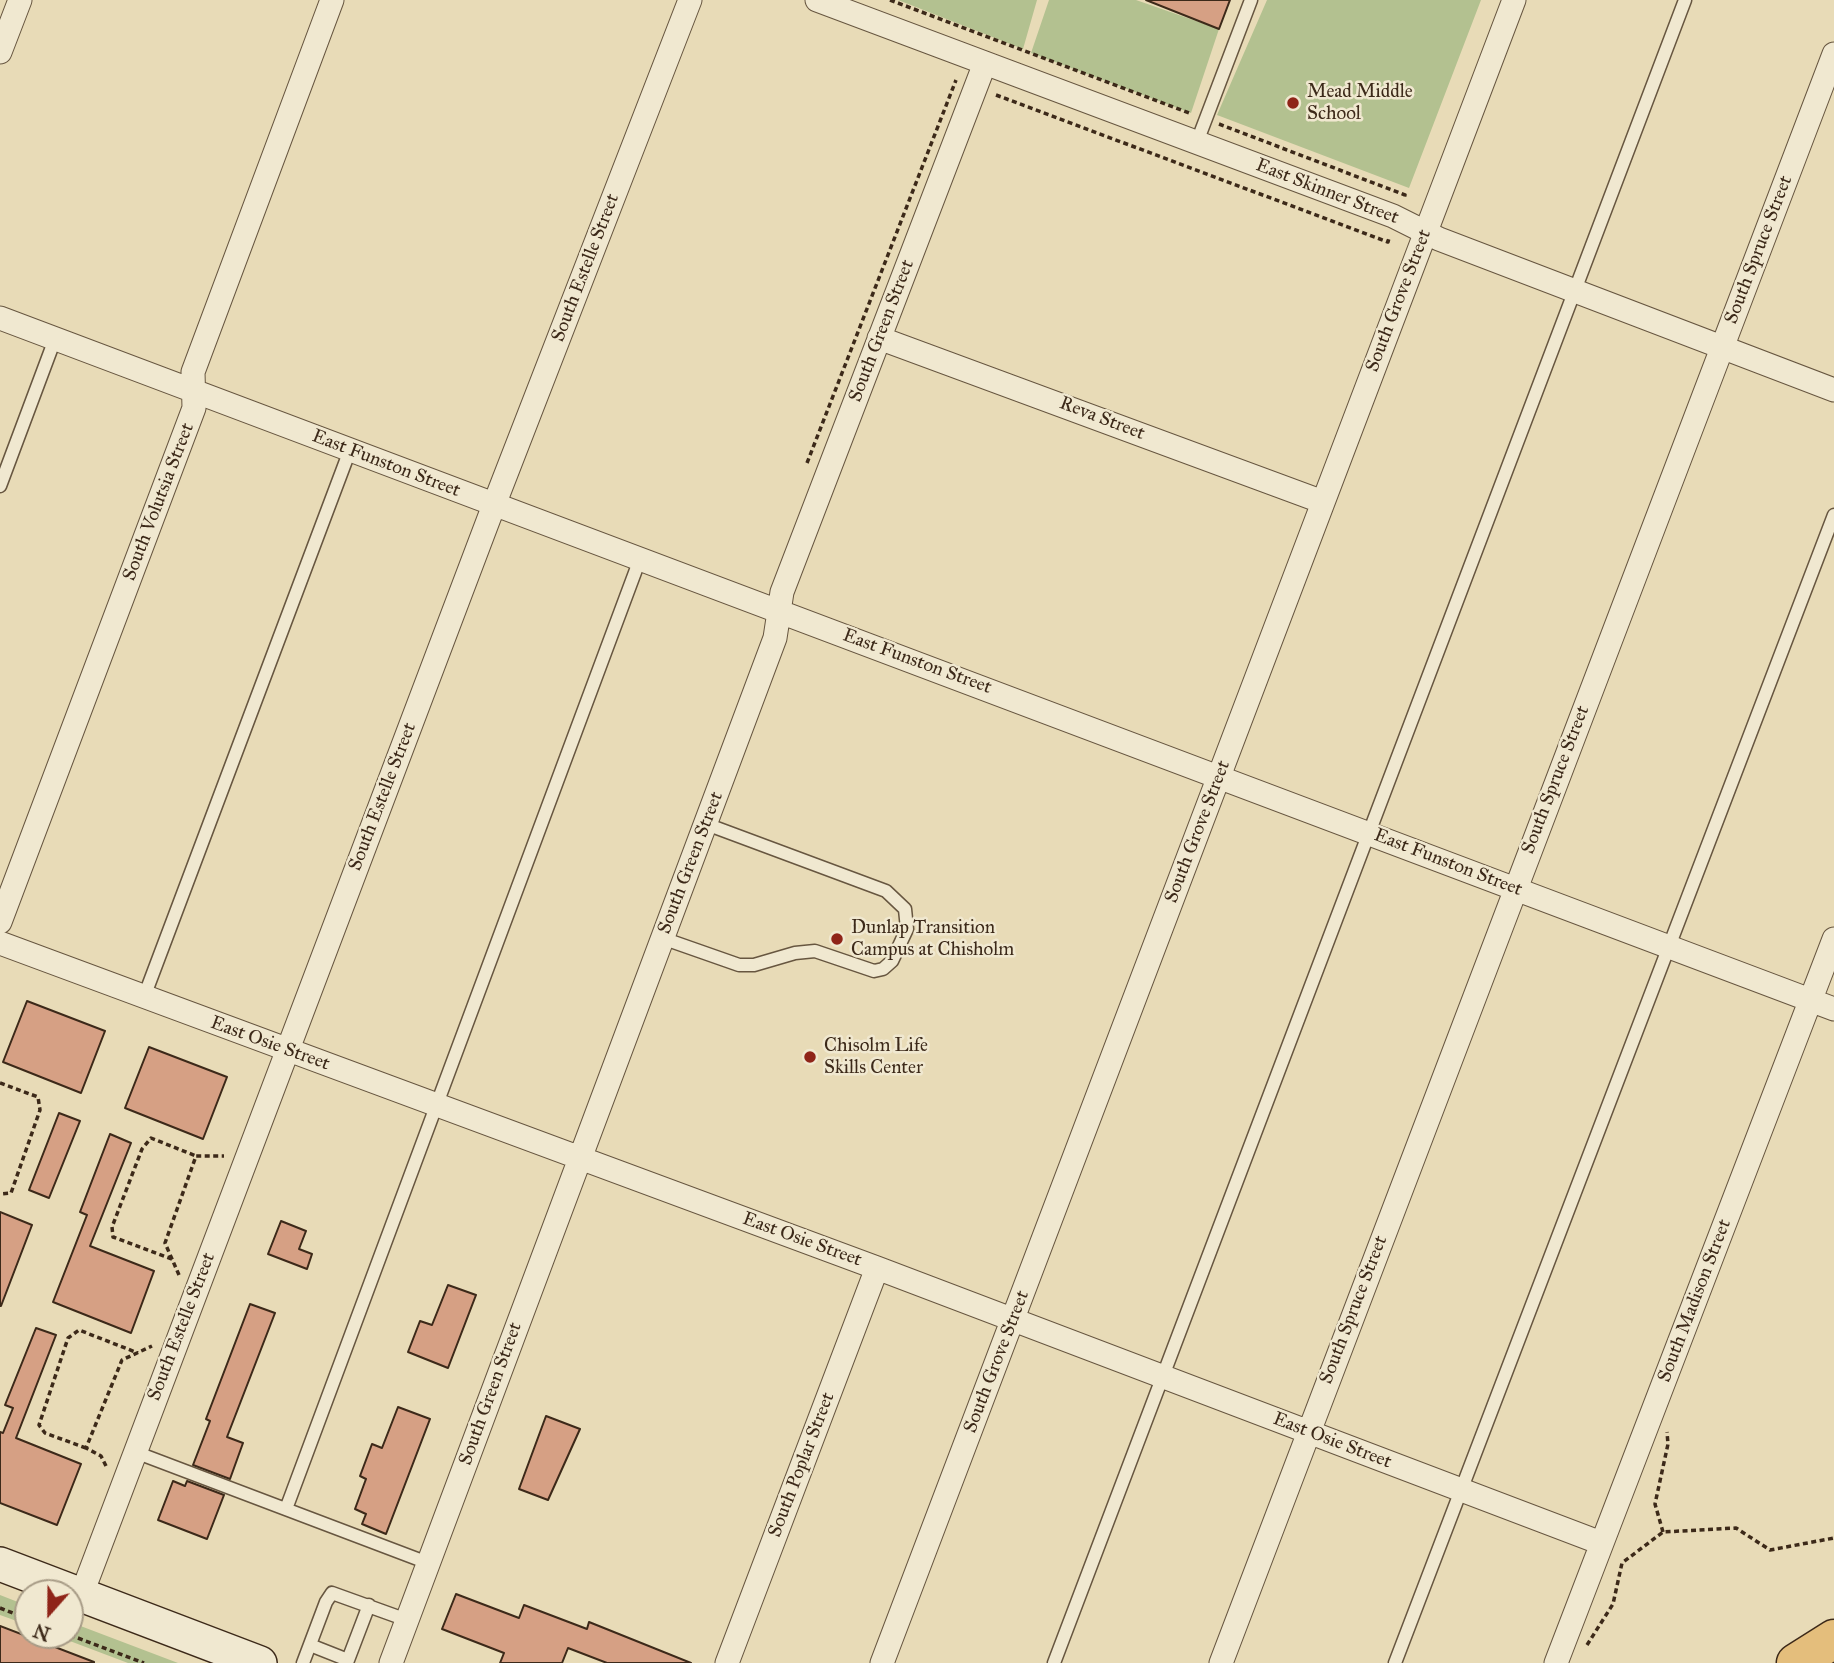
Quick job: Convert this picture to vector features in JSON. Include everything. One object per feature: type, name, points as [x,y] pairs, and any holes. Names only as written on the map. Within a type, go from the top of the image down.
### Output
[{"type":"highway","points":[[1796,1663],[1834,1639]]},
{"type":"main road","points":[[0,1564],[38,1579]]},
{"type":"main road","points":[[84,1597],[260,1663]]},
{"type":"street","points":[[0,52],[20,0]]},
{"type":"street","name":"South Volutsia Street","points":[[0,922],[194,408],[192,372],[332,0]]},
{"type":"street","name":"South Estelle Street","points":[[84,1586],[494,505],[690,0]]},
{"type":"street","name":"East Skinner Street","points":[[817,0],[1397,218],[1426,232],[1834,390]]},
{"type":"street","name":"South Grove Street","points":[[882,1663],[1514,0]]},
{"type":"street","name":"South Spruce Street","points":[[1221,1663],[1514,888],[1834,54]]},
{"type":"street","name":"South Green Street","points":[[391,1663],[778,630],[782,592],[985,63]]},
{"type":"street","name":"East Funston Street","points":[[0,318],[1834,1009]]},
{"type":"street","name":"Reva Street","points":[[879,338],[1323,502]]},
{"type":"street","name":"South Madison Street","points":[[1556,1663],[1834,939]]},
{"type":"street","name":"East Osie Street","points":[[0,943],[877,1268],[1601,1543]]},
{"type":"street","name":"South Poplar Street","points":[[727,1663],[877,1268]]},
{"type":"lane","points":[[1197,142],[1251,0]]},
{"type":"lane","points":[[1054,1663],[1685,0]]},
{"type":"lane","points":[[0,486],[55,339]]},
{"type":"lane","points":[[144,997],[349,450]]},
{"type":"lane","points":[[1395,1663],[1459,1489],[1834,515]]},
{"type":"lane","points":[[286,1509],[640,559]]},
{"type":"lane","points":[[662,938],[739,965],[754,965],[795,953],[815,951],[874,971],[883,969],[892,961],[907,929],[905,909],[886,891],[706,824]]},
{"type":"lane","points":[[135,1452],[428,1563]]},
{"type":"lane","points":[[303,1663],[332,1593],[407,1620]]},
{"type":"lane","points":[[310,1645],[348,1660],[369,1605]]},
{"type":"path","points":[[805,469],[954,80],[1388,242],[1405,195],[890,0]]},
{"type":"path","points":[[0,1083],[38,1097],[40,1110],[11,1193],[0,1194]]},
{"type":"path","points":[[172,1259],[113,1237],[112,1227],[142,1149],[151,1138],[196,1156],[224,1156]]},
{"type":"path","points":[[179,1275],[165,1242],[196,1156]]},
{"type":"path","points":[[106,1466],[101,1455],[45,1433],[39,1425],[68,1338],[79,1330],[138,1353]]},
{"type":"path","points":[[86,1448],[122,1360],[152,1346]]},
{"type":"path","points":[[1650,1415],[1667,1426],[1668,1444],[1655,1504],[1663,1532]]},
{"type":"path","points":[[1584,1653],[1613,1604],[1622,1563],[1663,1532],[1736,1528],[1770,1550],[1834,1538]]},
{"type":"path","points":[[84,1640],[144,1663]]},
{"type":"green space","points":[[898,0],[1037,0],[1023,49]]},
{"type":"green space","points":[[1049,0],[1136,0],[1219,29],[1191,113],[1031,53]]},
{"type":"green space","points":[[1267,0],[1481,0],[1409,188],[1217,115]]},
{"type":"green space","points":[[0,1595],[14,1600],[14,1620],[0,1615]]},
{"type":"green space","points":[[84,1627],[178,1663],[128,1663],[84,1646]]},
{"type":"building","points":[[1146,0],[1230,0],[1219,29]]},
{"type":"building","points":[[27,1001],[105,1031],[81,1093],[3,1062]]},
{"type":"building","points":[[149,1047],[227,1077],[203,1139],[125,1108]]},
{"type":"building","points":[[59,1113],[80,1121],[49,1198],[29,1190]]},
{"type":"building","points":[[110,1134],[131,1143],[90,1246],[154,1271],[131,1333],[53,1302],[87,1215],[80,1212]]},
{"type":"building","points":[[0,1212],[32,1225],[1,1306],[0,1306]]},
{"type":"building","points":[[281,1221],[306,1231],[299,1249],[312,1254],[307,1269],[268,1254]]},
{"type":"building","points":[[448,1285],[476,1295],[448,1368],[408,1352],[420,1321],[432,1325]]},
{"type":"building","points":[[250,1304],[275,1313],[227,1437],[243,1443],[230,1479],[193,1465],[210,1421],[206,1419]]},
{"type":"building","points":[[36,1328],[56,1335],[16,1438],[81,1464],[57,1525],[0,1503],[0,1432],[3,1433],[13,1408],[5,1405]]},
{"type":"building","points":[[398,1407],[430,1419],[386,1534],[362,1524],[366,1514],[355,1509],[366,1479],[360,1476],[372,1444],[382,1448]]},
{"type":"building","points":[[546,1416],[580,1429],[548,1500],[519,1489]]},
{"type":"building","points":[[173,1481],[185,1486],[187,1481],[224,1495],[207,1539],[158,1520]]},
{"type":"building","points":[[456,1594],[519,1618],[524,1605],[587,1629],[589,1622],[691,1663],[607,1663],[568,1648],[562,1663],[500,1663],[504,1653],[442,1629]]},
{"type":"building","points":[[0,1626],[14,1631],[14,1649],[60,1649],[94,1662],[94,1663],[0,1663]]},
{"type":"place","name":"Mead Middle School","points":[[1293,103]]},
{"type":"place","name":"Dunlap Transition Campus at Chisholm","points":[[837,939]]},
{"type":"place","name":"Chisolm Life Skills Center","points":[[810,1057]]}]
